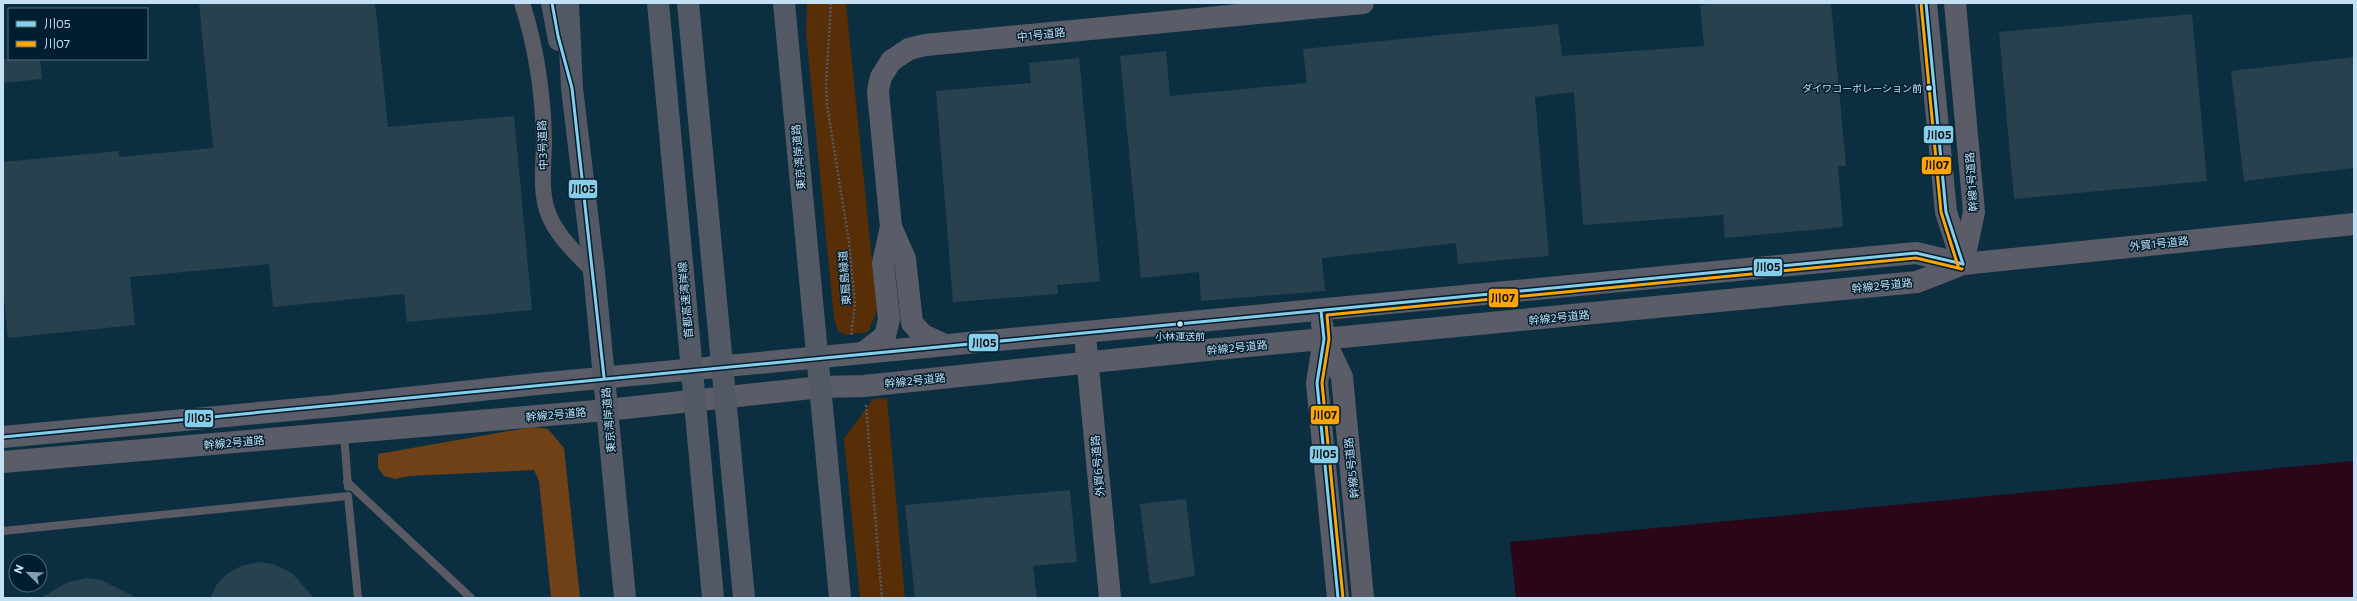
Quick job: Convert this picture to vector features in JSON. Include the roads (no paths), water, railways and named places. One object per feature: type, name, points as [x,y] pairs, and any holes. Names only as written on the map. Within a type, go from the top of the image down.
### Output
[{"type":"highway","points":[[552,3],[558,36],[572,88]]},
{"type":"highway","name":"東京湾岸道路","points":[[568,3],[572,88],[594,272],[625,598]]},
{"type":"highway","name":"首都高速湾岸線","points":[[658,3],[713,598]]},
{"type":"highway","points":[[688,3],[744,598]]},
{"type":"highway","name":"東京湾岸道路","points":[[784,3],[840,598]]},
{"type":"street","name":"中3号道路","points":[[522,3],[538,77],[544,139],[543,174],[546,208],[554,226],[594,272]]},
{"type":"street","name":"中1号道路","points":[[856,353],[877,344],[888,328],[889,319],[883,263],[891,227],[878,92],[881,77],[891,61],[909,49],[941,44],[1364,3]]},
{"type":"street","points":[[1926,3],[1946,212],[1963,264]]},
{"type":"street","name":"幹線1号道路","points":[[1955,3],[1974,212],[1963,264]]},
{"type":"street","name":"外貿1号道路","points":[[1963,264],[2354,224]]},
{"type":"street","name":"中1号道路","points":[[891,227],[905,259],[912,323],[923,336],[945,345]]},
{"type":"street","points":[[3,437],[604,377],[1321,311],[1916,253],[1963,264]]},
{"type":"street","name":"幹線2号道路","points":[[3,462],[607,410],[820,388],[864,386],[1324,338],[1917,282],[1963,264]]},
{"type":"street","points":[[1321,311],[1324,338],[1317,383],[1338,598]]},
{"type":"street","name":"外貿6号道路","points":[[1084,333],[1110,598]]},
{"type":"street","name":"幹線5号道路","points":[[1324,338],[1342,377],[1363,598]]},
{"type":"lane","points":[[344,433],[348,496],[358,598]]},
{"type":"lane","points":[[347,482],[471,598]]},
{"type":"lane","points":[[3,531],[348,496]]},
{"type":"place","name":"ダイワコーポレーション前","points":[[1929,88]]},
{"type":"place","name":"小林運送前","points":[[1180,324]]}]
